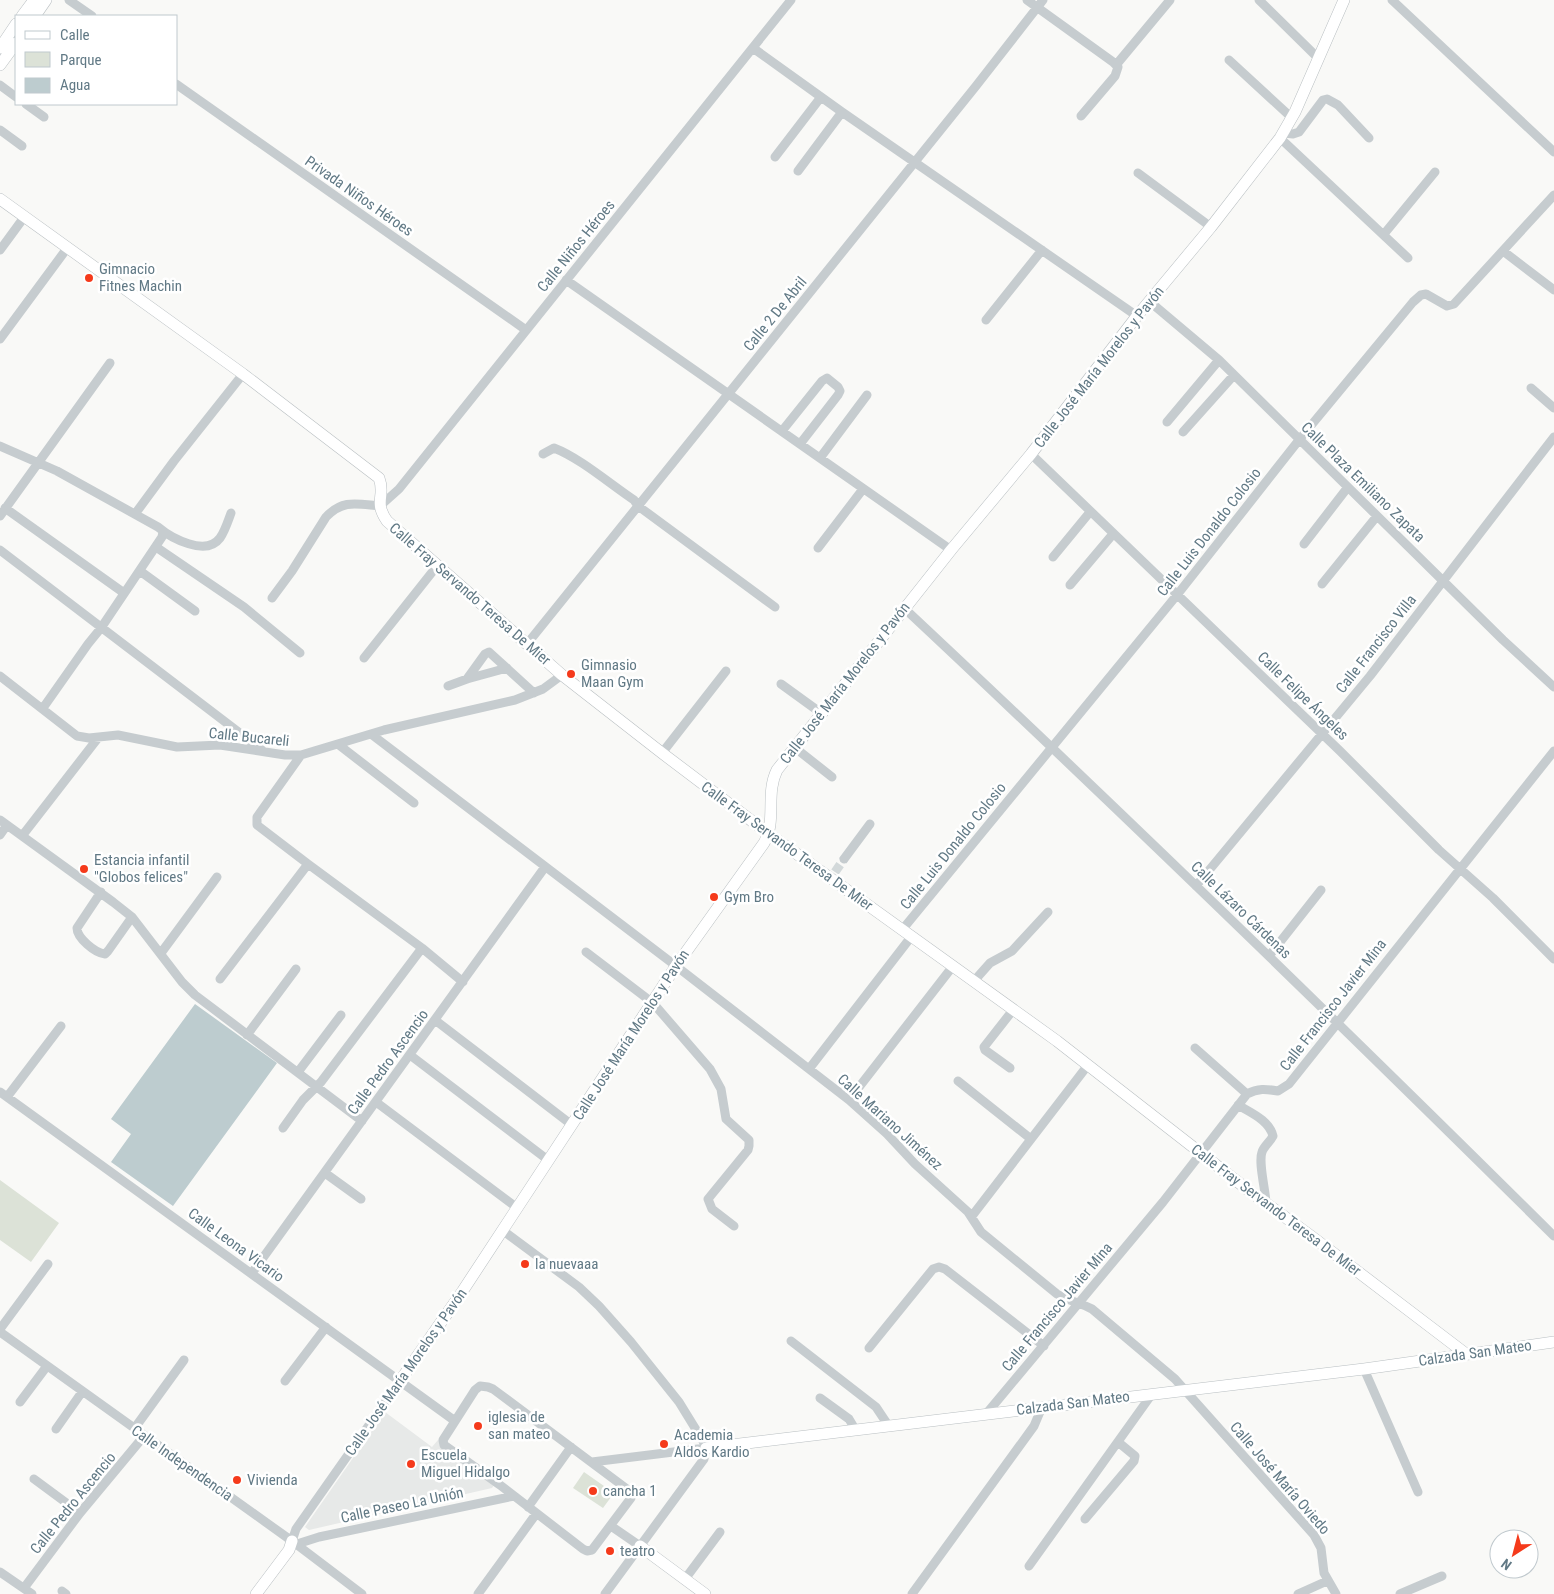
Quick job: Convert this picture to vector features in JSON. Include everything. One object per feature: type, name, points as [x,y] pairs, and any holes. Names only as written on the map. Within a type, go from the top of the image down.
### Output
[{"type":"main road","name":"Calle José María Morelos y Pavón","points":[[400,1381],[441,1323],[516,1206],[572,1125],[676,966],[769,834],[771,784],[777,770],[950,550],[1031,454],[1137,316],[1211,227],[1282,136],[1292,118],[1344,0]]},
{"type":"main road","points":[[23,15],[40,1]]},
{"type":"main road","points":[[35,15],[40,1]]},
{"type":"main road","points":[[0,48],[15,26]]},
{"type":"main road","points":[[0,65],[15,47]]},
{"type":"main road","name":"Calle Fray Servando Teresa De Mier","points":[[0,199],[243,374],[379,478],[382,484],[380,506],[387,521],[562,675],[769,834],[833,875],[906,934],[1088,1065],[1266,1204],[1466,1354]]},
{"type":"main road","name":"Calzada San Mateo","points":[[706,1448],[1184,1389],[1364,1369],[1554,1342]]},
{"type":"main road","points":[[256,1594],[294,1542]]},
{"type":"main road","points":[[640,1546],[705,1594]]},
{"type":"street","points":[[69,0],[91,15]]},
{"type":"street","name":"Calle Niños Héroes","points":[[380,506],[391,498],[413,472],[791,0]]},
{"type":"street","points":[[1027,0],[1041,4],[1118,67],[1117,73],[1081,116]]},
{"type":"street","points":[[1116,64],[1170,0]]},
{"type":"street","points":[[1258,0],[1318,58]]},
{"type":"street","points":[[1392,0],[1554,152]]},
{"type":"street","name":"Calle 2 De Abril","points":[[527,644],[1041,4]]},
{"type":"street","points":[[753,48],[842,112],[1137,316]]},
{"type":"street","points":[[1230,60],[1292,118]]},
{"type":"street","points":[[0,85],[15,96]]},
{"type":"street","name":"Privada Niños Héroes","points":[[178,85],[526,330]]},
{"type":"street","points":[[775,157],[821,97]]},
{"type":"street","points":[[1282,136],[1299,132],[1323,100],[1327,99],[1338,105],[1369,138]]},
{"type":"street","points":[[27,105],[44,117]]},
{"type":"street","points":[[798,171],[842,112]]},
{"type":"street","points":[[0,130],[22,146]]},
{"type":"street","points":[[1282,136],[1408,258]]},
{"type":"street","points":[[1384,234],[1435,172]]},
{"type":"street","points":[[1138,173],[1211,227]]},
{"type":"street","name":"Calle Luis Donaldo Colosio","points":[[809,1069],[906,934],[1052,746],[1177,596],[1299,440],[1413,302],[1421,295],[1426,294],[1443,304],[1451,306],[1554,195]]},
{"type":"street","points":[[0,250],[25,216]]},
{"type":"street","points":[[0,338],[68,247]]},
{"type":"street","points":[[986,320],[1042,250]]},
{"type":"street","points":[[1503,251],[1554,290]]},
{"type":"street","points":[[566,280],[950,550]]},
{"type":"street","name":"Calle Plaza Emiliano Zapata","points":[[1149,301],[1219,360],[1503,640],[1554,687]]},
{"type":"street","points":[[1167,422],[1219,360]]},
{"type":"street","points":[[110,363],[3,512],[124,593]]},
{"type":"street","points":[[135,514],[243,374]]},
{"type":"street","points":[[1184,432],[1234,375]]},
{"type":"street","points":[[782,431],[822,381],[827,378],[840,391],[800,444]]},
{"type":"street","points":[[1531,388],[1554,408]]},
{"type":"street","points":[[820,458],[868,395]]},
{"type":"street","name":"Calle Francisco Villa","points":[[1196,886],[1370,676],[1554,437]]},
{"type":"street","points":[[0,446],[57,471],[158,527],[163,532],[196,546],[211,546],[219,538],[231,513]]},
{"type":"street","points":[[543,454],[554,448],[562,451],[634,500],[638,506],[776,607]]},
{"type":"street","name":"Calle Felipe Ángeles","points":[[1031,454],[1459,868],[1494,898],[1554,959]]},
{"type":"street","points":[[1304,544],[1348,487]]},
{"type":"street","points":[[818,548],[863,489]]},
{"type":"street","points":[[272,598],[331,511],[345,504],[353,503],[380,506]]},
{"type":"street","points":[[1053,557],[1090,512]]},
{"type":"street","points":[[1322,584],[1376,516]]},
{"type":"street","points":[[43,708],[140,571],[162,537],[163,532]]},
{"type":"street","points":[[1070,585],[1113,534]]},
{"type":"street","points":[[156,547],[244,607],[300,653]]},
{"type":"street","points":[[0,550],[264,752]]},
{"type":"street","points":[[364,658],[437,566]]},
{"type":"street","points":[[140,571],[195,611]]},
{"type":"street","name":"Calle Lázaro Cárdenas","points":[[904,608],[1052,746],[1554,1236]]},
{"type":"street","points":[[467,679],[487,653],[492,654],[534,693]]},
{"type":"street","points":[[448,686],[507,668]]},
{"type":"street","points":[[662,753],[726,671]]},
{"type":"street","name":"Calle Bucareli","points":[[0,676],[77,736],[98,738],[124,736],[177,746],[220,745],[264,752],[301,755],[370,734],[515,700],[543,689],[562,675]]},
{"type":"street","points":[[781,684],[820,714]]},
{"type":"street","name":"Calle Mariano Jiménez","points":[[370,734],[849,1100],[972,1216],[977,1228],[1057,1294],[1078,1304]]},
{"type":"street","points":[[22,836],[98,738]]},
{"type":"street","points":[[339,745],[414,803]]},
{"type":"street","points":[[794,746],[832,777]]},
{"type":"street","name":"Calle Francisco Javier Mina","points":[[987,1413],[1044,1346],[1247,1094],[1254,1090],[1263,1089],[1278,1091],[1289,1084],[1336,1022],[1554,751]]},
{"type":"street","points":[[301,755],[257,818],[256,823],[260,828],[422,948],[463,982]]},
{"type":"street","points":[[0,835],[4,823],[101,892],[132,918],[182,982],[195,995],[362,1121]]},
{"type":"street","points":[[844,859],[870,824]]},
{"type":"street","points":[[220,979],[308,864]]},
{"type":"street","name":"Calle Pedro Ascencio","points":[[252,1273],[546,867]]},
{"type":"street","points":[[161,954],[217,877]]},
{"type":"street","points":[[1269,956],[1321,890]]},
{"type":"street","points":[[101,892],[76,928],[80,938],[100,954],[105,954],[132,918]]},
{"type":"street","points":[[974,982],[990,963],[1012,951],[1048,912]]},
{"type":"street","points":[[283,1128],[303,1100],[317,1087],[422,948]]},
{"type":"street","points":[[586,952],[653,1003],[710,1069],[721,1089],[726,1119],[749,1140],[748,1150],[708,1199],[712,1209],[734,1226]]},
{"type":"street","points":[[849,1100],[952,966]]},
{"type":"street","points":[[247,1035],[296,969]]},
{"type":"street","points":[[1010,1068],[984,1047],[1013,1010]]},
{"type":"street","points":[[298,1072],[341,1015]]},
{"type":"street","points":[[436,1020],[572,1125]]},
{"type":"street","points":[[4,1095],[61,1026]]},
{"type":"street","points":[[1195,1048],[1247,1094]]},
{"type":"street","points":[[410,1055],[548,1160]]},
{"type":"street","points":[[972,1216],[1088,1065]]},
{"type":"street","points":[[958,1081],[1032,1139]]},
{"type":"street","name":"Calle Leona Vicario","points":[[4,1095],[455,1421]]},
{"type":"street","points":[[376,1102],[516,1206]]},
{"type":"street","points":[[1238,1105],[1266,1123],[1272,1131],[1273,1136],[1262,1150],[1261,1158],[1266,1204]]},
{"type":"street","points":[[325,1173],[361,1199]]},
{"type":"street","points":[[502,1230],[579,1287],[599,1306],[631,1342],[679,1402],[706,1448],[704,1459],[604,1594]]},
{"type":"street","points":[[0,1331],[48,1264]]},
{"type":"street","points":[[869,1348],[933,1269],[939,1266],[1044,1346]]},
{"type":"street","name":"Calle José María Oviedo","points":[[1078,1304],[1092,1309],[1166,1371],[1314,1535],[1321,1548],[1322,1565],[1327,1581],[1336,1594]]},
{"type":"street","points":[[285,1381],[326,1327]]},
{"type":"street","name":"Calle Independencia","points":[[0,1331],[82,1392],[294,1542],[362,1594]]},
{"type":"street","points":[[791,1341],[876,1407],[888,1425]]},
{"type":"street","points":[[134,1429],[184,1360]]},
{"type":"street","points":[[20,1402],[47,1366]]},
{"type":"street","points":[[1364,1369],[1418,1492]]},
{"type":"street","name":"Calle José María Morelos y Pavón","points":[[294,1542],[296,1529],[400,1381]]},
{"type":"street","points":[[480,1386],[488,1387],[571,1447],[632,1494],[594,1548],[587,1551],[444,1445],[443,1440],[475,1390],[480,1386]]},
{"type":"street","points":[[56,1429],[82,1392]]},
{"type":"street","points":[[1029,1566],[1152,1394]]},
{"type":"street","points":[[820,1398],[849,1419],[855,1429]]},
{"type":"street","points":[[912,1594],[1034,1426],[1042,1407]]},
{"type":"street","name":"Calle Pedro Ascencio","points":[[24,1588],[80,1513],[144,1436]]},
{"type":"street","points":[[1085,1520],[1134,1461],[1135,1456],[1118,1442]]},
{"type":"street","points":[[528,1508],[571,1447]]},
{"type":"street","name":"Calzada San Mateo","points":[[592,1462],[706,1448]]},
{"type":"street","points":[[34,1479],[80,1513]]},
{"type":"street","name":"Calle Paseo La Unión","points":[[294,1542],[514,1496]]},
{"type":"street","points":[[478,1594],[536,1514]]},
{"type":"street","points":[[611,1526],[640,1546]]},
{"type":"street","points":[[685,1579],[720,1532]]},
{"type":"street","points":[[0,1572],[32,1594]]},
{"type":"street","points":[[1400,1594],[1442,1576]]},
{"type":"street","points":[[1298,1594],[1327,1581]]},
{"type":"shaded area","name":"Escuela Miguel Hidalgo","points":[[385,1412],[432,1447],[438,1440],[497,1481],[492,1488],[309,1530],[305,1527]]},
{"type":"green space","points":[[0,1180],[59,1223],[31,1262],[0,1240]]},
{"type":"green space","name":"cancha 1","points":[[584,1472],[614,1493],[603,1508],[573,1488]]},
{"type":"water","points":[[195,1004],[277,1063],[173,1206],[111,1162],[131,1134],[111,1119]]},
{"type":"tunnel","points":[[835,872],[844,859]]},
{"type":"place","name":"Gimnacio Fitnes Machin","points":[[89,278]]},
{"type":"place","name":"Gimnasio Maan Gym","points":[[571,674]]},
{"type":"place","name":"Estancia infantil \"Globos felices\"","points":[[84,869]]},
{"type":"place","name":"Gym Bro","points":[[714,897]]},
{"type":"place","name":"la nuevaaa","points":[[525,1264]]},
{"type":"place","name":"iglesia de san mateo","points":[[478,1426]]},
{"type":"place","name":"Academia Aldos Kardio","points":[[664,1444]]},
{"type":"place","name":"Escuela Miguel Hidalgo","points":[[411,1464]]},
{"type":"place","name":"Vivienda","points":[[237,1480]]},
{"type":"place","name":"cancha 1","points":[[593,1491]]},
{"type":"place","name":"teatro","points":[[610,1551]]}]
